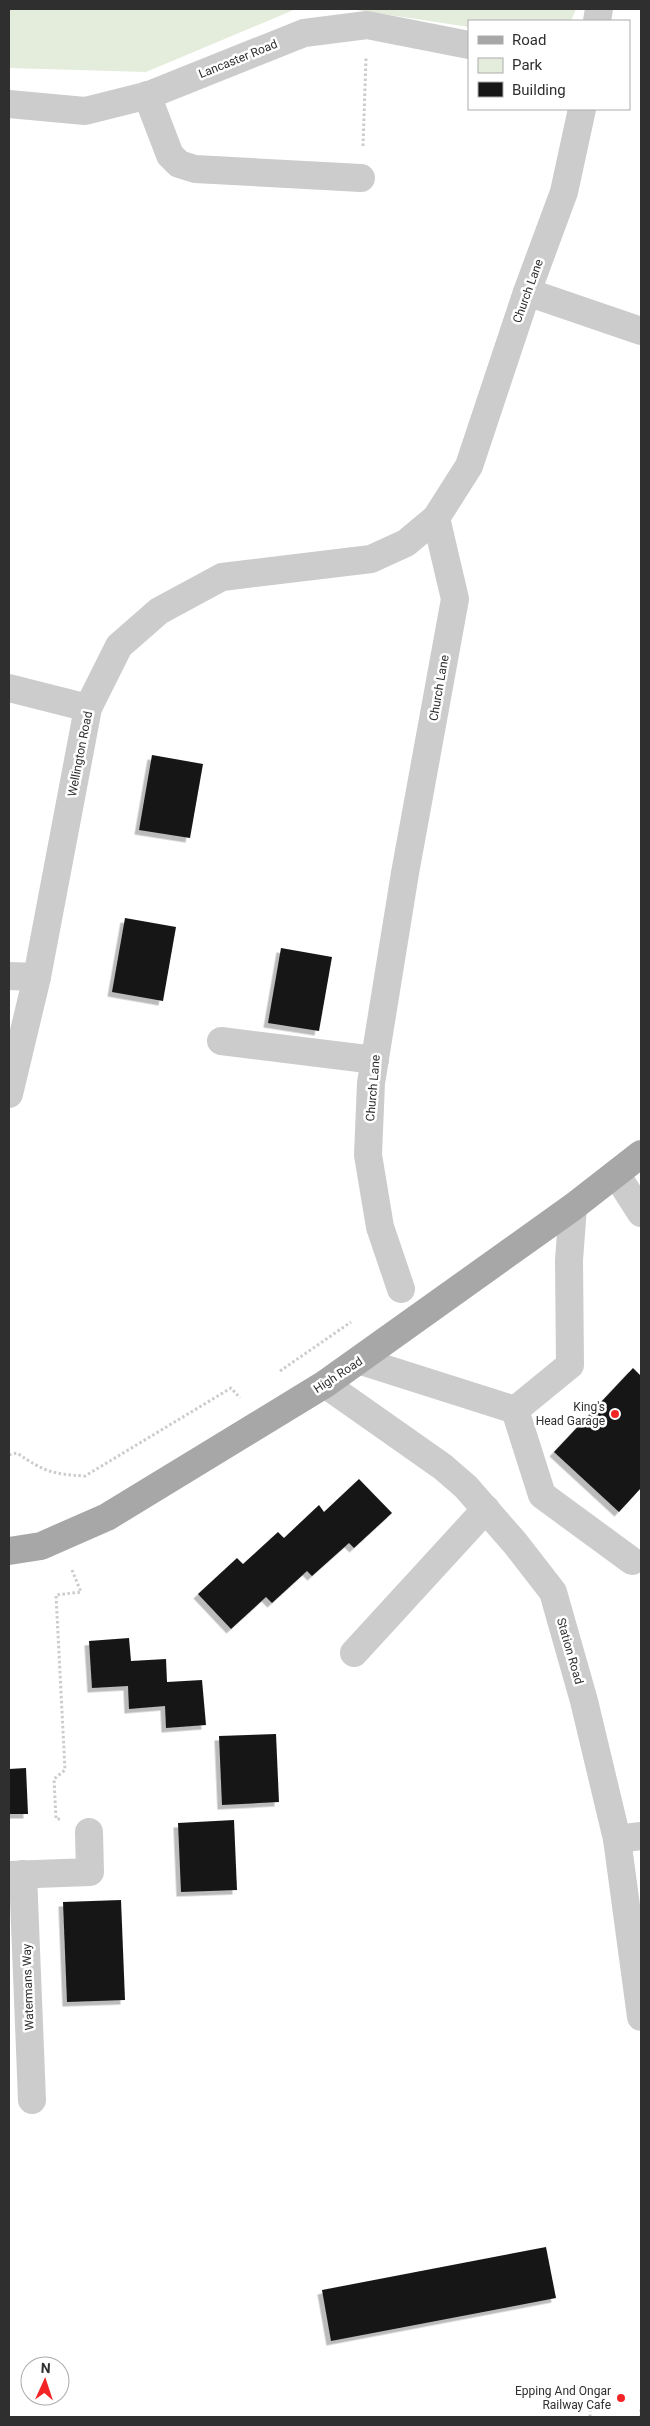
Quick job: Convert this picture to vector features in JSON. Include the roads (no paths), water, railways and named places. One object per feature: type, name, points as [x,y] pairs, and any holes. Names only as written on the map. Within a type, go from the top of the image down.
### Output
[{"type":"main road","name":"High Road","points":[[9,1551],[40,1546],[106,1517],[325,1384],[360,1361],[573,1207],[641,1154]]},
{"type":"street","name":"Lancaster Road","points":[[9,104],[85,111],[147,95],[304,33],[368,24],[468,45]]},
{"type":"street","points":[[147,95],[170,155],[179,164],[195,169],[361,178]]},
{"type":"street","name":"Church Lane","points":[[401,1289],[380,1228],[368,1155],[375,1060],[405,873],[455,598],[436,518],[469,466],[527,292],[564,192],[582,110]]},
{"type":"street","points":[[527,292],[641,331]]},
{"type":"street","name":"Wellington Road","points":[[9,1094],[37,977],[88,708],[119,646],[159,611],[222,577],[371,559],[406,543],[436,518]]},
{"type":"street","points":[[9,688],[88,708]]},
{"type":"street","points":[[9,976],[37,977]]},
{"type":"street","points":[[220,1041],[375,1060]]},
{"type":"street","points":[[616,1174],[641,1213]]},
{"type":"street","points":[[515,1410],[570,1366],[569,1260],[573,1207]]},
{"type":"street","points":[[360,1361],[515,1410]]},
{"type":"street","name":"Station Road","points":[[325,1384],[443,1467],[486,1509],[553,1592],[584,1701],[629,1837],[641,2016]]},
{"type":"street","points":[[515,1410],[542,1495],[632,1561]]},
{"type":"street","points":[[354,1653],[486,1509]]},
{"type":"street","name":"Watermans Way","points":[[32,2100],[16,1874],[90,1872],[89,1832]]},
{"type":"place","name":"King's Head Garage","points":[[615,1414]]},
{"type":"place","name":"Epping And Ongar Railway Cafe","points":[[621,2398]]}]
